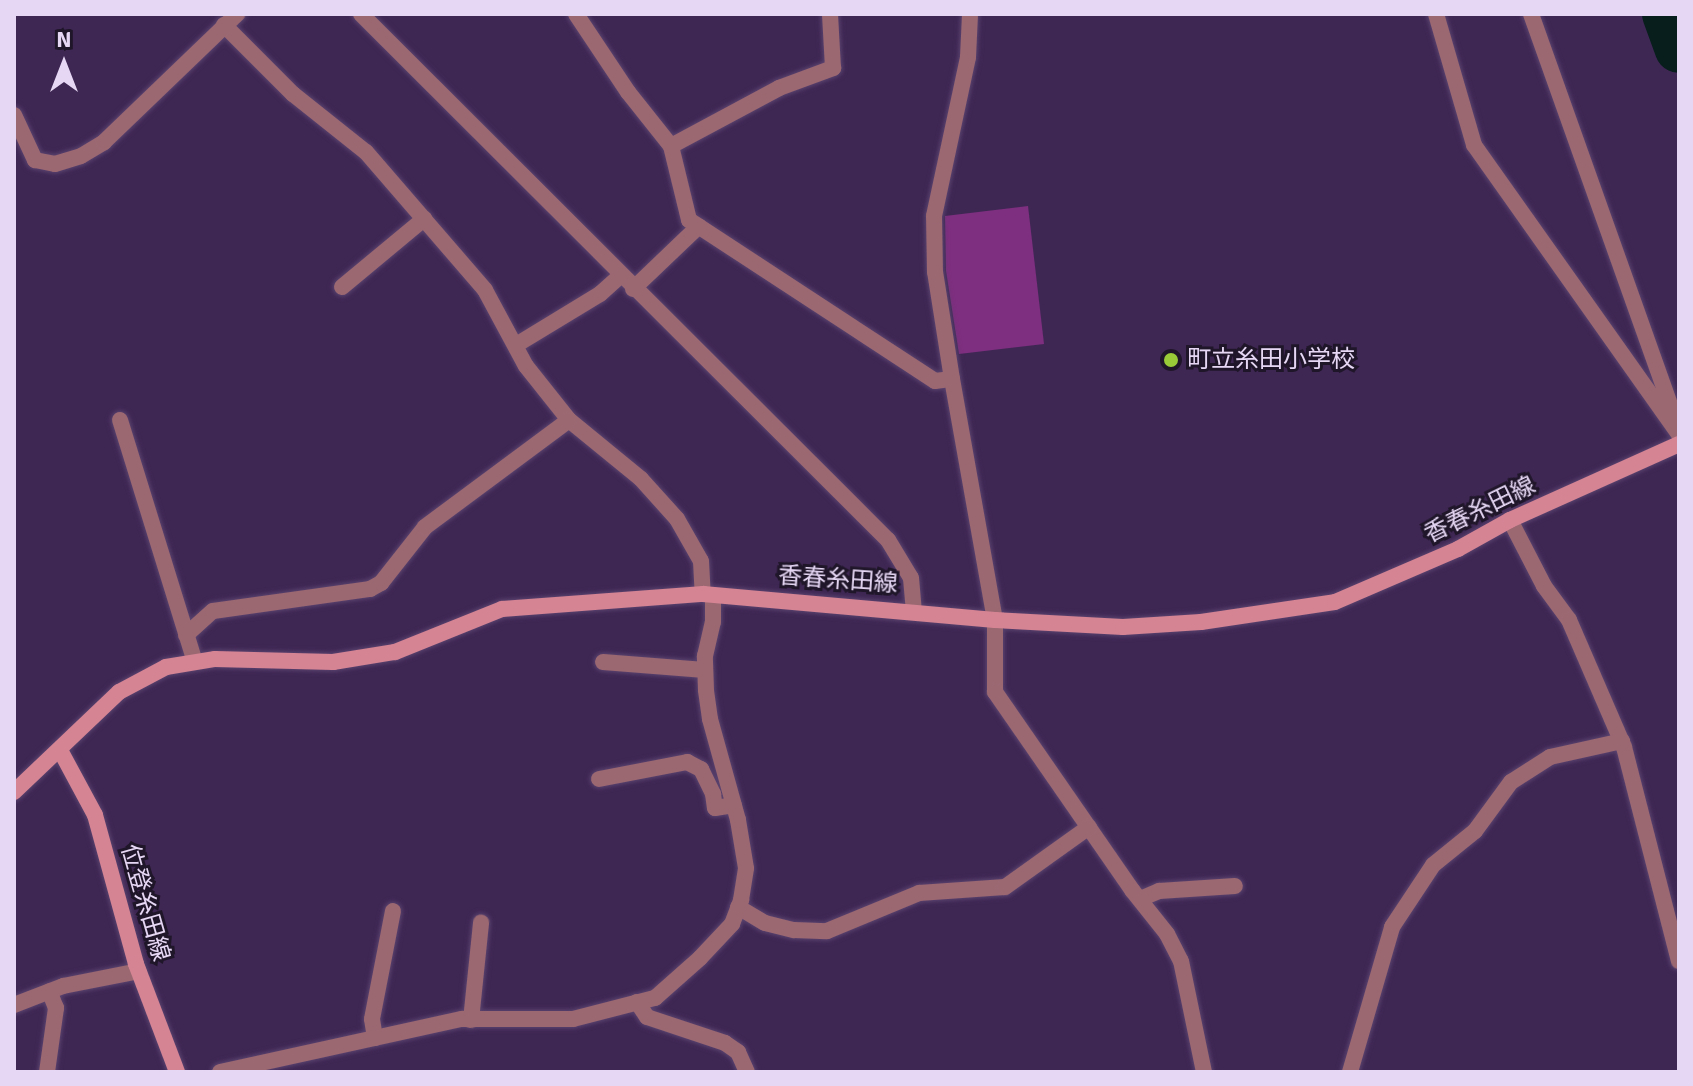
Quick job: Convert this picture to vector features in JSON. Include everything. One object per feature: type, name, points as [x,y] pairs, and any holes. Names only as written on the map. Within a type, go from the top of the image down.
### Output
[{"type":"main road","name":"香春糸田線","points":[[14,792],[119,692],[166,667],[215,659],[333,662],[395,652],[502,609],[708,594],[914,610],[995,620],[1139,626],[1201,622],[1335,602],[1458,549],[1510,520],[1679,444]]},
{"type":"main road","name":"位登糸田線","points":[[60,750],[95,815],[139,971],[177,1072]]},
{"type":"street","points":[[361,14],[633,289],[888,540],[911,578],[914,610]]},
{"type":"street","points":[[576,14],[628,92],[671,146],[689,220],[935,381],[952,379]]},
{"type":"street","points":[[671,146],[779,88],[833,68],[830,14]]},
{"type":"street","points":[[970,14],[968,57],[934,216],[935,272],[995,620],[995,692],[1167,934],[1181,961],[1204,1072]]},
{"type":"street","points":[[1436,14],[1474,145],[1679,435]]},
{"type":"street","points":[[1531,14],[1679,429]]},
{"type":"street","points":[[14,115],[35,160],[55,164],[81,156],[104,142],[231,20],[293,94],[366,152],[485,290],[526,366],[569,420],[641,479],[677,519],[701,561],[713,622],[705,670],[710,719],[734,805],[746,868],[732,924],[700,958],[655,998],[573,1019],[471,1020],[220,1072]]},
{"type":"street","points":[[342,287],[424,219]]},
{"type":"street","points":[[633,289],[699,226]]},
{"type":"street","points":[[516,345],[600,294],[620,276]]},
{"type":"street","points":[[120,420],[195,662]]},
{"type":"street","points":[[186,635],[213,611],[370,589],[381,583],[425,527],[569,420]]},
{"type":"street","points":[[1510,520],[1544,586],[1569,620],[1622,741],[1679,961]]},
{"type":"street","points":[[603,662],[705,670]]},
{"type":"street","points":[[1351,1072],[1392,927],[1433,865],[1475,831],[1511,782],[1550,757],[1622,741]]},
{"type":"street","points":[[599,779],[687,762],[701,769],[713,794],[715,808],[734,805]]},
{"type":"street","points":[[738,907],[765,923],[794,930],[827,931],[919,893],[1005,887],[1089,827]]},
{"type":"street","points":[[1140,899],[1159,891],[1235,886]]},
{"type":"street","points":[[375,1038],[372,1019],[393,911]]},
{"type":"street","points":[[471,1020],[481,923]]},
{"type":"street","points":[[14,1005],[49,991],[139,971]]},
{"type":"street","points":[[47,1072],[56,1008],[49,991]]},
{"type":"street","points":[[637,1002],[647,1017],[725,1043],[738,1052],[747,1072]]},
{"type":"building","points":[[1028,206],[1044,344],[959,354],[946,271],[945,216]]},
{"type":"waterway","points":[[1666,14],[1679,49]]},
{"type":"place","name":"町立糸田小学校","points":[[1171,360]]}]
